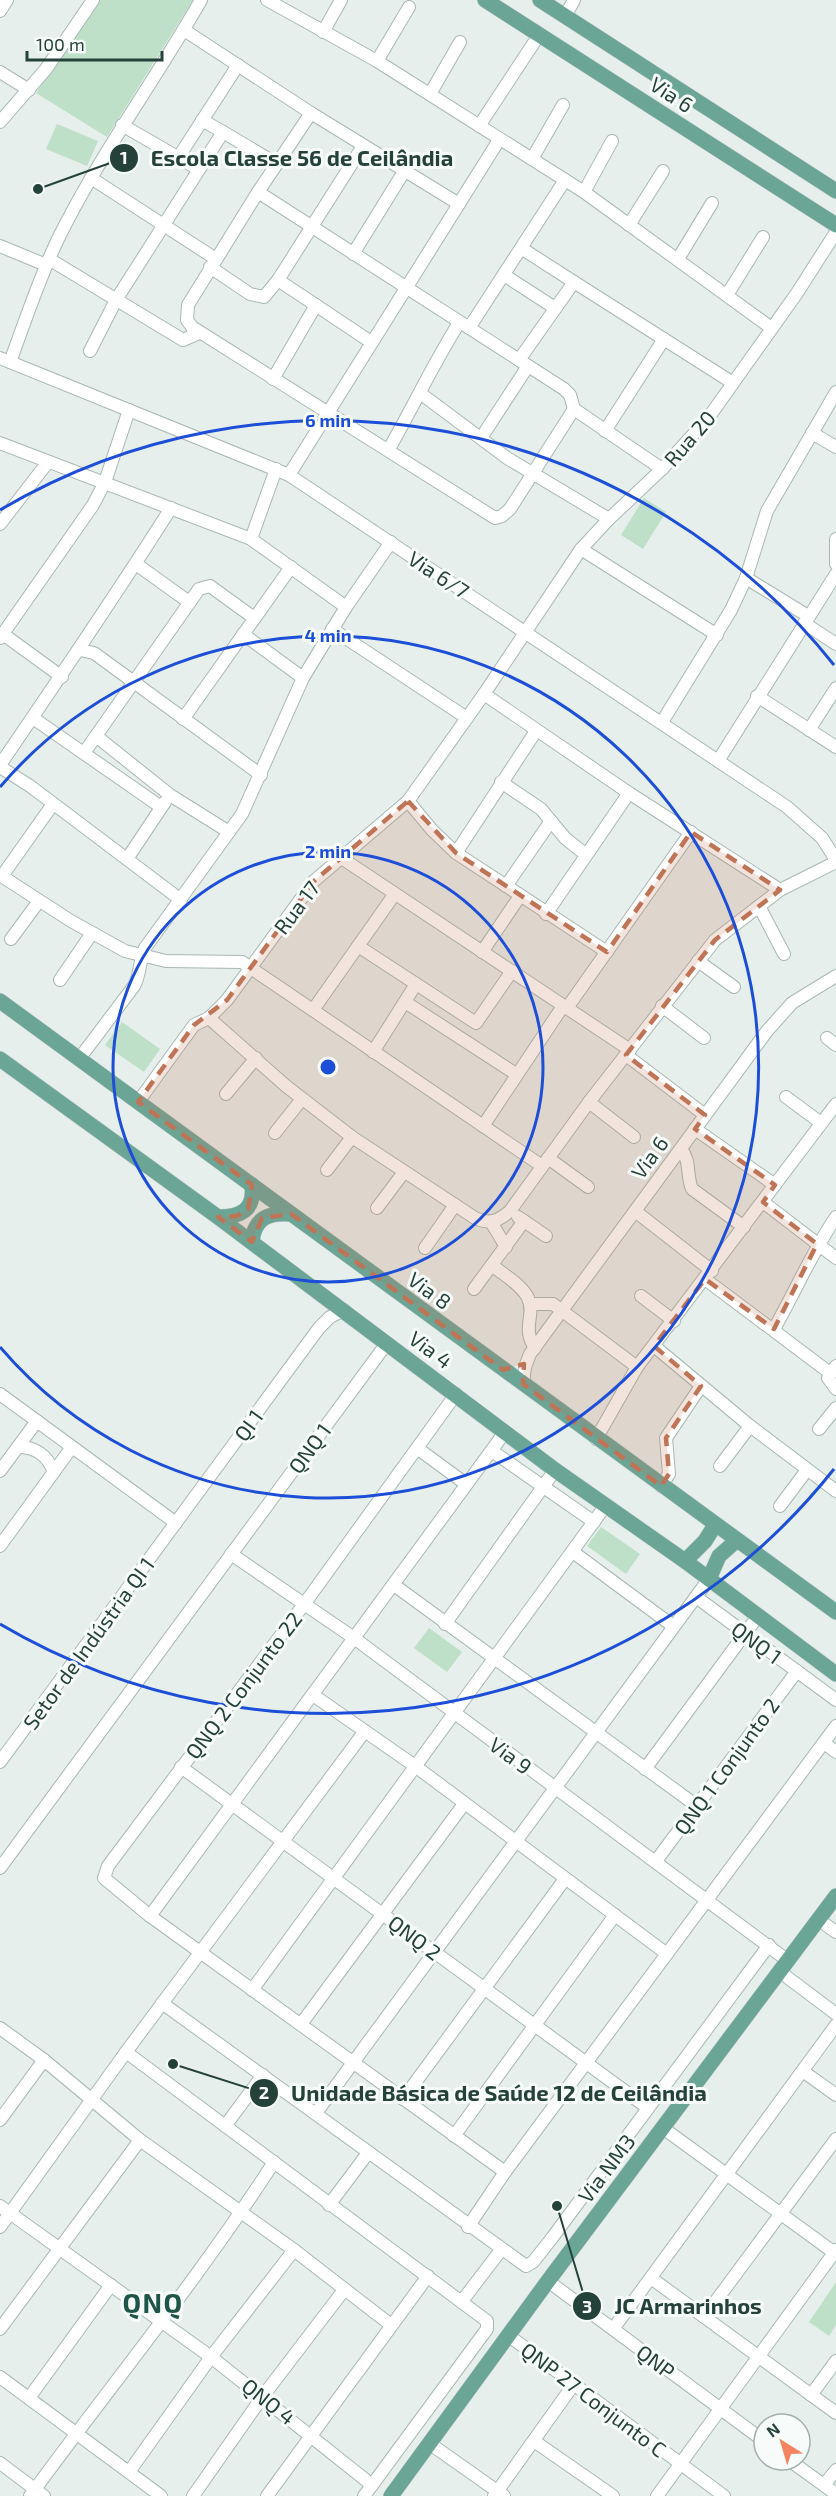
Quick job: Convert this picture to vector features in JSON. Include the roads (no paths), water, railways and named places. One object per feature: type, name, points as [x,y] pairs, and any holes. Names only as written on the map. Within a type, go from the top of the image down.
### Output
[{"type":"main road","name":"Via 6","points":[[485,0],[836,225]]},
{"type":"main road","name":"Via 6","points":[[540,0],[836,191]]},
{"type":"main road","points":[[525,26],[563,42],[610,72],[623,69],[626,62],[624,55]]},
{"type":"main road","name":"Via 8","points":[[0,1001],[596,1439],[836,1612]]},
{"type":"main road","name":"Via 4","points":[[0,1059],[218,1216],[555,1470],[685,1561],[836,1674]]},
{"type":"main road","points":[[218,1216],[237,1216],[248,1209],[252,1201],[252,1185]]},
{"type":"main road","points":[[252,1242],[253,1232],[262,1218],[272,1213],[291,1214]]},
{"type":"main road","points":[[685,1561],[705,1541],[715,1525]]},
{"type":"main road","points":[[708,1579],[719,1556],[736,1541]]},
{"type":"main road","name":"Via NM3","points":[[391,2496],[548,2281],[836,1896]]},
{"type":"street","points":[[0,122],[28,90],[93,0]]},
{"type":"street","points":[[5,360],[47,262],[91,178],[201,0]]},
{"type":"street","points":[[268,0],[377,61],[584,192],[770,327]]},
{"type":"street","points":[[323,32],[341,0]]},
{"type":"street","points":[[565,16],[574,0]]},
{"type":"street","points":[[377,61],[409,7]]},
{"type":"street","points":[[184,30],[363,146],[459,204]]},
{"type":"street","points":[[479,126],[539,35]]},
{"type":"street","points":[[430,94],[460,42]]},
{"type":"street","points":[[178,158],[238,65]]},
{"type":"street","points":[[0,72],[28,90]]},
{"type":"street","points":[[532,159],[563,105]]},
{"type":"street","points":[[311,113],[213,263],[186,312],[187,320],[199,333],[389,449],[495,518],[510,509],[535,474],[574,409]]},
{"type":"street","points":[[202,120],[277,164]]},
{"type":"street","points":[[122,125],[198,170]]},
{"type":"street","points":[[90,351],[116,300],[162,225],[224,132]]},
{"type":"street","points":[[289,476],[499,140]]},
{"type":"street","points":[[584,192],[612,141]]},
{"type":"street","points":[[91,178],[162,225],[259,298],[264,297],[278,280],[363,146]]},
{"type":"street","points":[[353,255],[405,170]]},
{"type":"street","points":[[629,225],[663,171]]},
{"type":"street","points":[[389,449],[424,382],[464,325],[504,275],[565,180]]},
{"type":"street","points":[[258,192],[564,389],[570,396],[574,409],[662,469]]},
{"type":"street","points":[[678,259],[712,203]]},
{"type":"street","name":"Rua 20","points":[[525,631],[581,549],[662,469],[709,417],[770,327],[797,293],[836,232]]},
{"type":"street","points":[[727,295],[763,237]]},
{"type":"street","points":[[0,246],[47,262],[183,340],[199,333]]},
{"type":"street","points":[[521,248],[734,383]]},
{"type":"street","points":[[504,275],[555,308]]},
{"type":"street","points":[[278,280],[371,342]]},
{"type":"street","points":[[481,438],[555,308],[574,282]]},
{"type":"street","points":[[273,379],[316,305]]},
{"type":"street","points":[[605,431],[664,339]]},
{"type":"street","name":"Via 6/7","points":[[5,360],[289,476],[662,722],[806,822],[822,838],[836,861]]},
{"type":"street","points":[[662,722],[717,635],[746,578],[767,511],[836,392]]},
{"type":"street","points":[[420,393],[481,438],[609,519]]},
{"type":"street","points":[[62,677],[1,636],[93,505],[105,482],[129,410]]},
{"type":"street","points":[[812,433],[836,447]]},
{"type":"street","points":[[0,443],[250,539],[346,607]]},
{"type":"street","points":[[0,524],[48,462]]},
{"type":"street","points":[[250,539],[276,469]]},
{"type":"street","points":[[171,508],[136,564],[92,627],[80,650],[0,766],[181,900]]},
{"type":"street","points":[[836,539],[836,564]]},
{"type":"street","points":[[79,1059],[134,986],[140,976],[141,956],[229,832],[261,775],[303,678],[346,607],[391,542]]},
{"type":"street","points":[[581,549],[717,635]]},
{"type":"street","points":[[136,564],[189,602]]},
{"type":"street","points":[[183,719],[291,567]]},
{"type":"street","points":[[718,761],[836,573]]},
{"type":"street","points":[[746,578],[806,619],[836,644]]},
{"type":"street","points":[[84,753],[135,684],[199,589],[210,586],[254,618]]},
{"type":"street","points":[[332,629],[467,718]]},
{"type":"street","name":"Rua 17","points":[[138,1102],[194,1025],[209,1018],[227,1000],[303,894],[340,857],[408,801],[484,694],[525,631]]},
{"type":"street","points":[[243,634],[303,678]]},
{"type":"street","points":[[80,650],[94,653],[261,775]]},
{"type":"street","points":[[808,730],[836,688]]},
{"type":"street","points":[[484,694],[536,732],[780,890]]},
{"type":"street","points":[[757,696],[836,747]]},
{"type":"street","points":[[33,718],[161,807]]},
{"type":"street","points":[[456,853],[536,732]]},
{"type":"street","points":[[96,736],[170,795],[229,832]]},
{"type":"street","points":[[501,782],[540,809],[565,838],[585,854]]},
{"type":"street","points":[[546,914],[629,793]]},
{"type":"street","points":[[127,859],[170,795]]},
{"type":"street","points":[[408,801],[456,853],[607,952]]},
{"type":"street","points":[[53,804],[1,875],[92,933],[141,956],[166,962],[236,961],[252,968],[483,1126],[588,1186]]},
{"type":"street","points":[[506,886],[551,820]]},
{"type":"street","points":[[483,1126],[516,1074],[607,952],[691,832]]},
{"type":"street","points":[[340,857],[565,1007],[628,1052],[705,1115]]},
{"type":"street","points":[[209,1018],[302,1099],[352,1137],[475,1218],[490,1222],[498,1220],[510,1211],[589,1102],[715,940],[780,890],[836,861]]},
{"type":"street","points":[[312,1010],[394,895]]},
{"type":"street","points":[[482,952],[520,896]]},
{"type":"street","points":[[11,939],[39,901]]},
{"type":"street","points":[[759,906],[784,954]]},
{"type":"street","points":[[60,980],[92,933]]},
{"type":"street","points":[[358,946],[476,1023]]},
{"type":"street","points":[[698,961],[734,987]]},
{"type":"street","points":[[466,1042],[476,1023],[512,971]]},
{"type":"street","name":"Via 6","points":[[523,1384],[525,1367],[532,1351],[705,1115],[785,1011],[804,993],[836,976]]},
{"type":"street","points":[[373,1052],[416,984]]},
{"type":"street","points":[[405,1002],[516,1074]]},
{"type":"street","points":[[662,1006],[704,1038]]},
{"type":"street","points":[[226,1094],[256,1058]]},
{"type":"street","points":[[786,1097],[828,1121]]},
{"type":"street","points":[[275,1133],[302,1099]]},
{"type":"street","points":[[589,1102],[634,1137]]},
{"type":"street","points":[[596,1439],[637,1367],[775,1185],[828,1121],[836,1104]]},
{"type":"street","points":[[695,1129],[775,1185]]},
{"type":"street","points":[[327,1170],[352,1137]]},
{"type":"street","points":[[681,1149],[688,1160],[689,1181],[692,1189],[744,1227]]},
{"type":"street","points":[[377,1208],[404,1172]]},
{"type":"street","points":[[763,1202],[836,1258]]},
{"type":"street","points":[[425,1248],[455,1205]]},
{"type":"street","points":[[510,1211],[546,1236]]},
{"type":"street","points":[[635,1211],[774,1329],[833,1369],[829,1380],[836,1389]]},
{"type":"street","points":[[774,1329],[805,1274],[817,1244],[836,1216]]},
{"type":"street","points":[[474,1289],[524,1221]]},
{"type":"street","points":[[490,1222],[506,1247]]},
{"type":"street","points":[[493,1266],[524,1291],[530,1304],[526,1334],[532,1351],[512,1367],[503,1370]]},
{"type":"street","points":[[641,1296],[674,1321]]},
{"type":"street","name":"QI 1","points":[[319,1328],[326,1297]]},
{"type":"street","points":[[530,1304],[553,1304],[637,1367]]},
{"type":"street","name":"QI 1","points":[[176,1523],[319,1328],[330,1317],[344,1310]]},
{"type":"street","name":"QNQ 1","points":[[231,1554],[387,1343]]},
{"type":"street","points":[[654,1346],[750,1426],[836,1491]]},
{"type":"street","points":[[662,1486],[669,1474],[666,1438],[701,1386]]},
{"type":"street","points":[[0,1394],[176,1523]]},
{"type":"street","points":[[456,1394],[417,1448],[466,1484]]},
{"type":"street","points":[[819,1429],[836,1408]]},
{"type":"street","points":[[0,1471],[37,1421]]},
{"type":"street","points":[[723,1462],[750,1426]]},
{"type":"street","points":[[505,1432],[150,1916],[505,2172]]},
{"type":"street","points":[[18,1447],[38,1451],[51,1465],[54,1472]]},
{"type":"street","points":[[0,1546],[72,1447]]},
{"type":"street","name":"QNQ 2 Conjunto 22","points":[[150,1916],[108,1884],[104,1878],[108,1866],[305,1603],[417,1448]]},
{"type":"street","points":[[492,1451],[542,1488],[594,1522]]},
{"type":"street","points":[[445,1624],[555,1470]]},
{"type":"street","points":[[780,1506],[807,1470]]},
{"type":"street","points":[[252,1990],[606,1505]]},
{"type":"street","name":"Setor de Indústria QI 1","points":[[0,1762],[176,1523]]},
{"type":"street","points":[[573,1552],[673,1626]]},
{"type":"street","points":[[0,1868],[231,1554]]},
{"type":"street","name":"Via 9","points":[[231,1554],[354,1638],[770,1945],[783,1965]]},
{"type":"street","points":[[316,2113],[708,1579]]},
{"type":"street","points":[[394,1586],[697,1806]]},
{"type":"street","name":"QNQ 1","points":[[696,1597],[836,1700]]},
{"type":"street","points":[[645,1769],[758,1616]]},
{"type":"street","name":"QNQ 1 Conjunto 2","points":[[656,1861],[797,1671]]},
{"type":"street","points":[[314,1695],[415,1766],[667,1954]]},
{"type":"street","points":[[468,2227],[505,2172],[836,1726]]},
{"type":"street","points":[[0,2227],[5,2209],[93,2100],[162,2003],[365,1731]]},
{"type":"street","points":[[824,1743],[836,1752]]},
{"type":"street","name":"QNQ 2","points":[[181,1767],[648,2108]]},
{"type":"street","points":[[301,2024],[464,1804]]},
{"type":"street","points":[[403,2099],[565,1879]]},
{"type":"street","points":[[454,2136],[615,1915]]},
{"type":"street","points":[[819,1920],[836,1932]]},
{"type":"street","points":[[162,2003],[316,2113],[521,2265],[533,2262],[552,2238],[770,1945]]},
{"type":"street","points":[[783,1965],[836,2014]]},
{"type":"street","points":[[734,1992],[753,2006]]},
{"type":"street","points":[[613,2329],[804,2072],[836,2025]]},
{"type":"street","points":[[0,2028],[44,2060],[140,2140],[294,2250],[391,2325]]},
{"type":"street","points":[[126,2052],[329,2205],[486,2319],[487,2329],[364,2496]]},
{"type":"street","points":[[0,2120],[44,2060]]},
{"type":"street","points":[[804,2072],[836,2095]]},
{"type":"street","points":[[225,2126],[263,2075]]},
{"type":"street","points":[[657,2496],[835,2252],[663,2128]]},
{"type":"street","points":[[704,2317],[836,2139]]},
{"type":"street","points":[[0,2329],[61,2250],[140,2140]]},
{"type":"street","points":[[329,2205],[368,2153]]},
{"type":"street","points":[[0,2463],[37,2494],[76,2433],[162,2322],[241,2213],[274,2162]]},
{"type":"street","name":"QNQ 4","points":[[5,2209],[263,2396],[372,2485]]},
{"type":"street","points":[[552,2238],[570,2252]]},
{"type":"street","points":[[129,2472],[211,2357],[294,2250]]},
{"type":"street","points":[[462,2301],[501,2250]]},
{"type":"street","points":[[267,2496],[428,2276]]},
{"type":"street","points":[[651,2278],[836,2413]]},
{"type":"street","name":"QNP","points":[[548,2281],[752,2432]]},
{"type":"street","points":[[29,2398],[111,2285]]},
{"type":"street","points":[[193,2496],[263,2396],[344,2290]]},
{"type":"street","name":"QNP 27 Conjunto C","points":[[508,2335],[724,2496]]},
{"type":"street","points":[[811,2395],[836,2361]]},
{"type":"street","points":[[0,2377],[161,2496]]},
{"type":"street","points":[[429,2443],[498,2494],[574,2384]]},
{"type":"street","points":[[534,2441],[613,2496]]},
{"type":"street","points":[[824,2485],[836,2470]]},
{"type":"street","points":[[806,2472],[836,2494]]},
{"type":"place","name":"Escola Classe 56 de Ceilândia","points":[[38,189]]},
{"type":"place","name":"Unidade Básica de Saúde 12 de Ceilândia","points":[[173,2064]]},
{"type":"place","name":"JC Armarinhos","points":[[557,2206]]},
{"type":"district","name":"QNQ","points":[[153,2302]]}]
